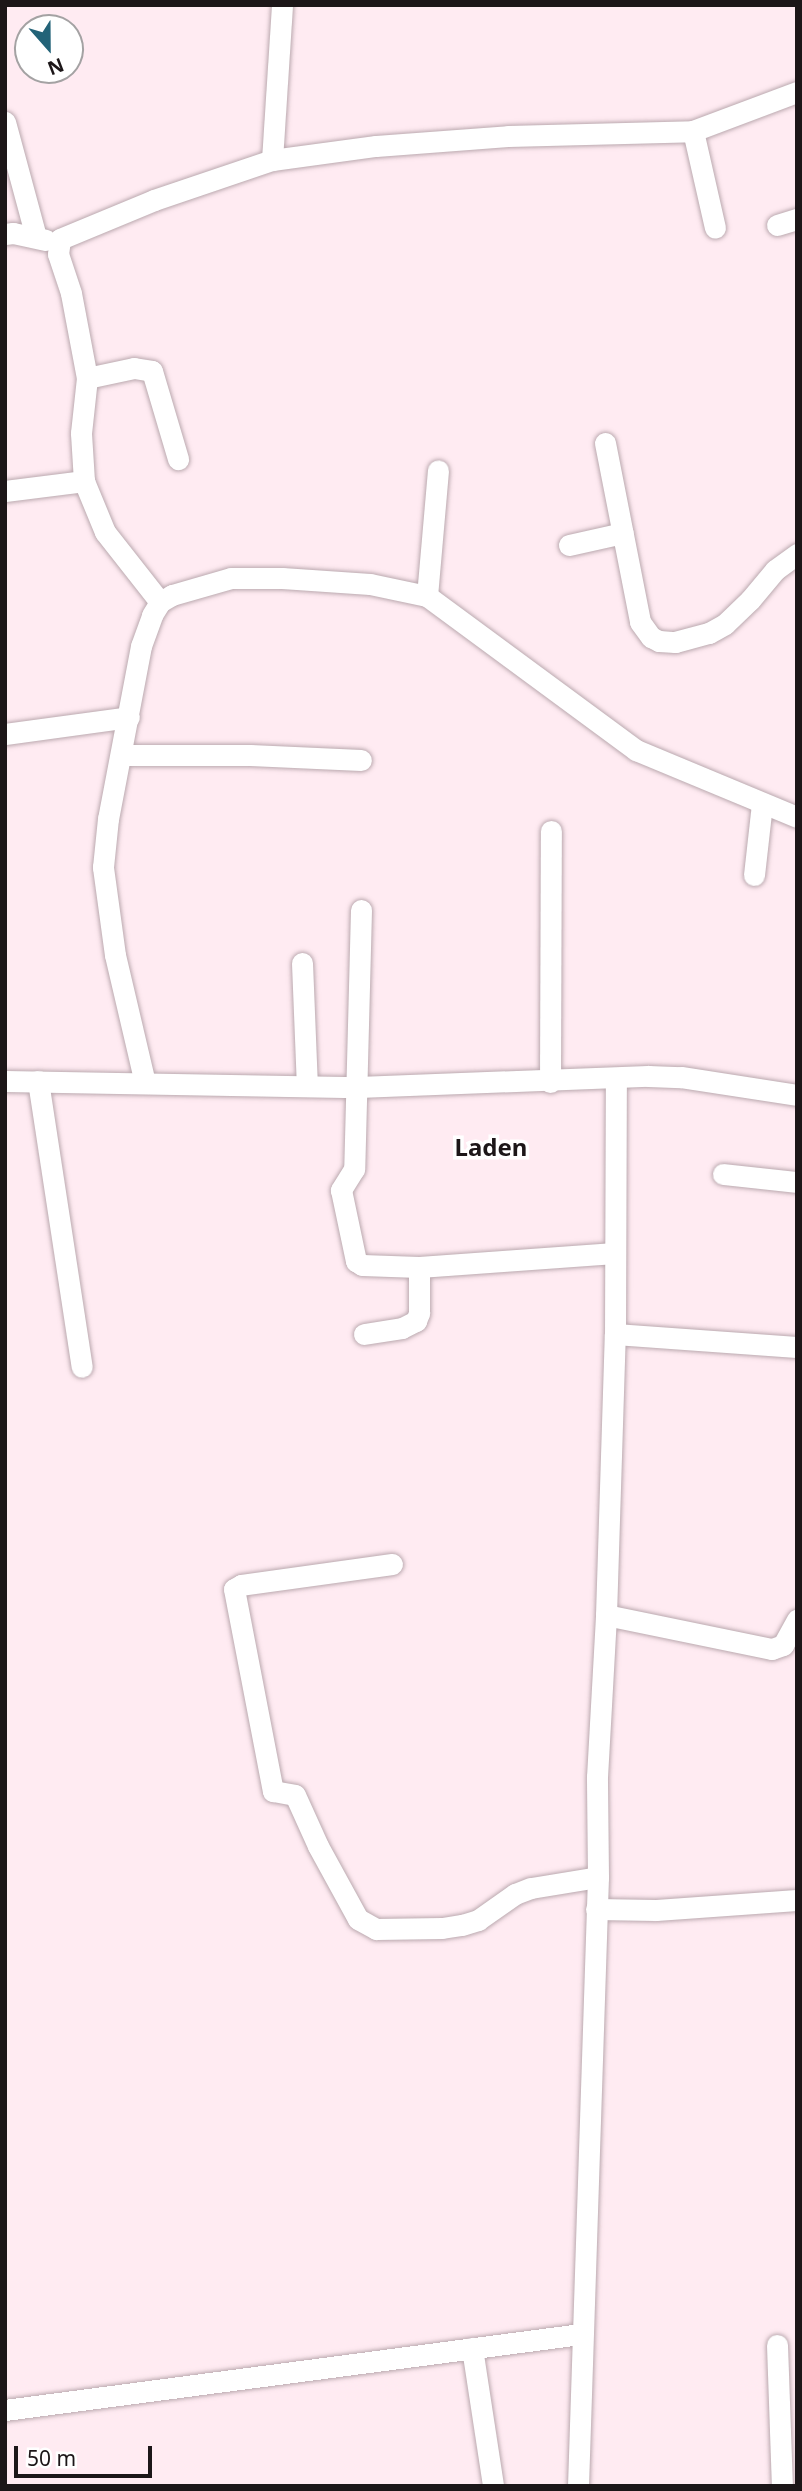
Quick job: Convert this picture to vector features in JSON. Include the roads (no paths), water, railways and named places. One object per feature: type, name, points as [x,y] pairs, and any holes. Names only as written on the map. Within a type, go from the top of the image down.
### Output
[{"type":"street","points":[[272,160],[282,5]]},
{"type":"street","points":[[57,243],[65,235],[154,200],[272,160],[376,146],[508,136],[693,131],[797,92]]},
{"type":"street","points":[[5,122],[36,237]]},
{"type":"street","points":[[693,131],[715,228]]},
{"type":"street","points":[[5,234],[13,233],[57,243]]},
{"type":"street","points":[[57,243],[82,338],[87,378],[81,433],[84,481],[105,532],[160,602]]},
{"type":"street","points":[[87,378],[134,368],[152,372],[178,459]]},
{"type":"street","points":[[605,443],[640,622],[645,632],[659,641],[692,638],[725,624],[775,570],[797,554]]},
{"type":"street","points":[[428,596],[438,470]]},
{"type":"street","points":[[5,491],[84,481]]},
{"type":"street","points":[[569,545],[622,533]]},
{"type":"street","points":[[145,1083],[115,955],[103,866],[108,819],[141,646],[160,602],[172,595],[231,578],[370,583],[428,596],[636,750],[797,817]]},
{"type":"street","points":[[5,734],[129,717]]},
{"type":"street","points":[[121,755],[250,755],[361,760]]},
{"type":"street","points":[[754,875],[762,804]]},
{"type":"street","points":[[550,1082],[551,831]]},
{"type":"street","points":[[362,909],[354,1169],[341,1191],[352,1231],[355,1258],[362,1265],[419,1267],[615,1253]]},
{"type":"street","points":[[302,964],[307,1086]]},
{"type":"street","points":[[5,1081],[358,1087],[681,1077],[797,1095]]},
{"type":"street","points":[[578,2486],[598,1877],[597,1777],[607,1615],[615,1334],[617,1079]]},
{"type":"street","points":[[38,1081],[82,1367]]},
{"type":"street","points":[[723,1174],[797,1182]]},
{"type":"street","points":[[364,1334],[402,1328],[416,1321],[419,1313],[419,1267]]},
{"type":"street","points":[[615,1334],[797,1347]]},
{"type":"street","points":[[392,1564],[241,1585],[234,1589],[273,1791],[295,1796],[318,1846],[358,1919],[376,1929],[462,1925],[478,1920],[515,1894],[531,1888],[598,1877]]},
{"type":"street","points":[[607,1615],[772,1649],[783,1645],[797,1620]]},
{"type":"street","points":[[596,1909],[656,1910],[797,1900]]},
{"type":"street","points":[[5,2410],[581,2334]]},
{"type":"street","points":[[777,2346],[782,2486]]},
{"type":"street","points":[[471,2348],[493,2486]]},
{"type":"district","name":"Laden","points":[[491,1147]]}]
